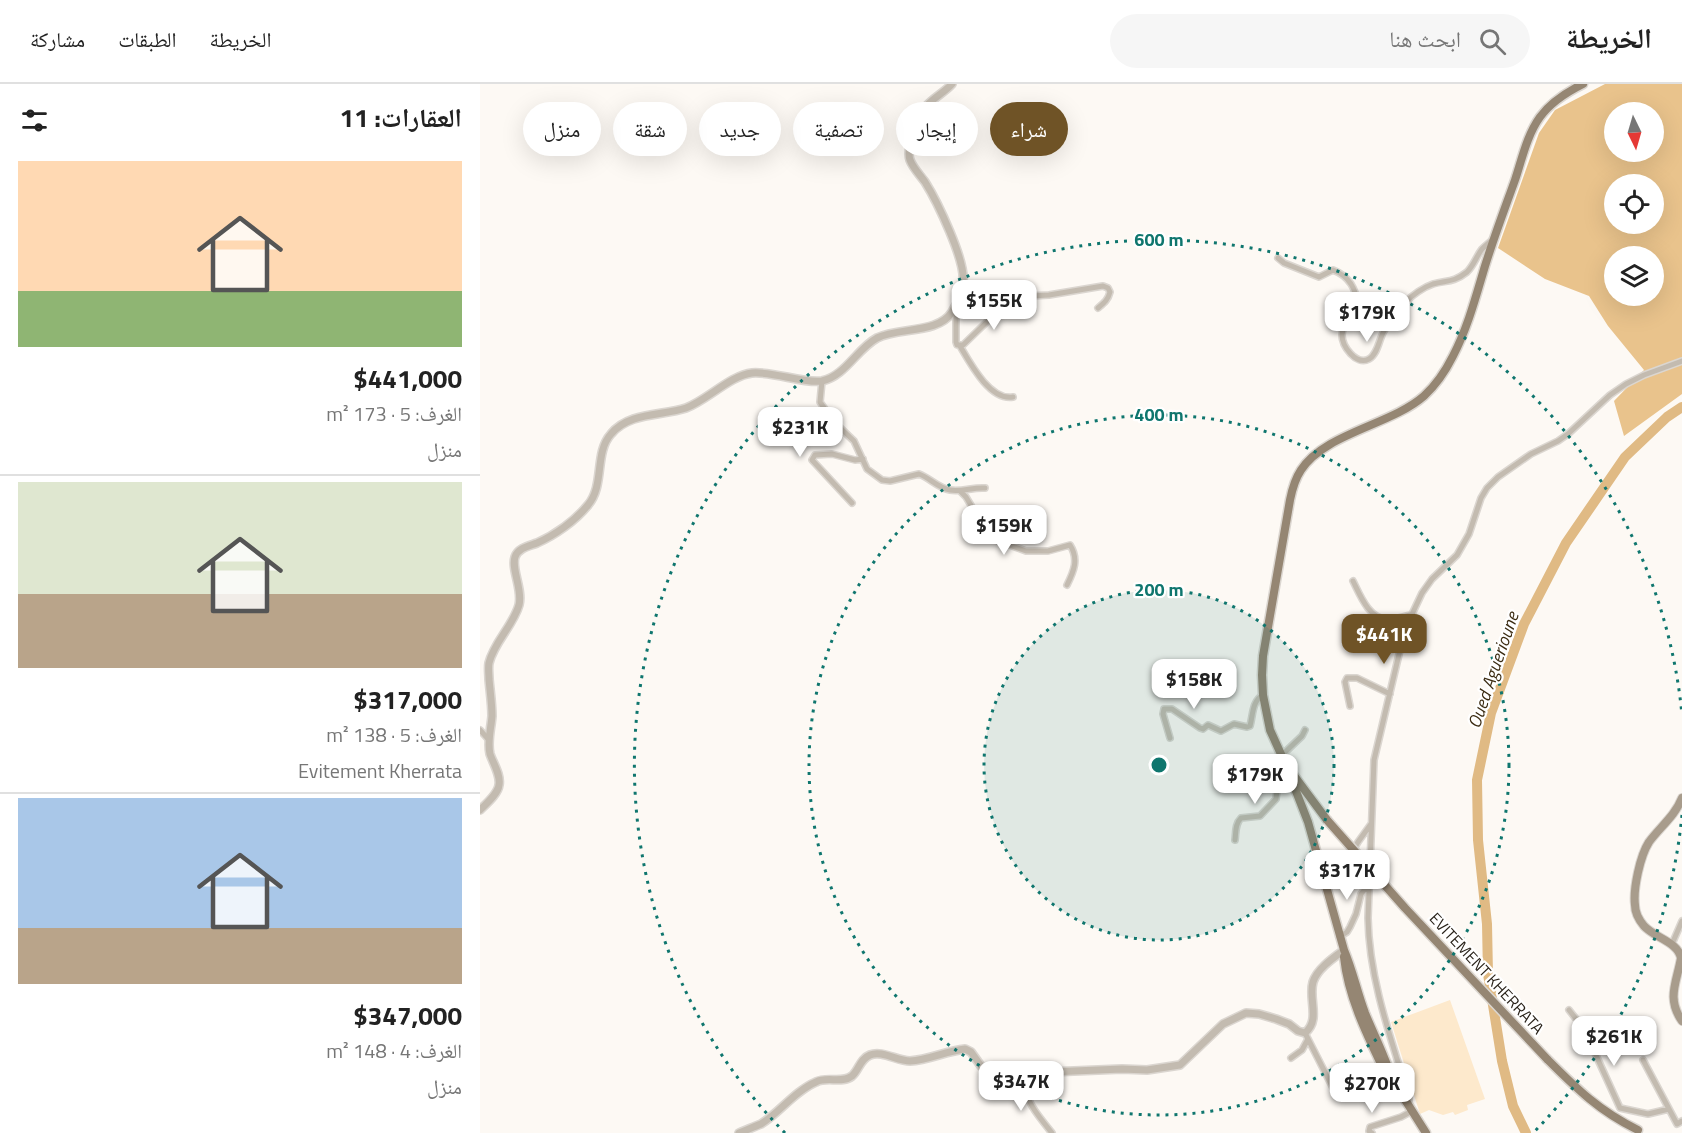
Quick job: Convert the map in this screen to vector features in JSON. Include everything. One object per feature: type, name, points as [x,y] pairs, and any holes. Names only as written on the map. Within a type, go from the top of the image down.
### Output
[{"type":"main road","points":[[1426,1133],[1392,1079],[1365,1012],[1352,968],[1339,937],[1308,822],[1270,730],[1263,695],[1263,656],[1290,500],[1297,477],[1308,462],[1324,449],[1410,405],[1432,388],[1453,356],[1468,321],[1525,150],[1537,123],[1560,98],[1583,84]]},
{"type":"main road","name":"EVITEMENT KHERRATA","points":[[1283,759],[1327,819],[1405,908],[1547,1059],[1597,1106],[1638,1130]]},
{"type":"main road","points":[[1682,798],[1674,814],[1648,844],[1640,866],[1635,896],[1637,914],[1641,922],[1657,937],[1677,948],[1682,958],[1673,998],[1676,1011],[1682,1021]]},
{"type":"street","points":[[480,810],[500,783],[489,752],[492,714],[488,664],[518,606],[520,594],[514,559],[519,550],[551,536],[590,503],[600,472],[603,448],[612,432],[630,421],[693,405],[751,373],[822,381],[833,376],[878,338],[896,332],[936,325],[946,319],[956,303],[964,281],[963,269],[942,217],[926,184],[910,159],[909,151],[911,139],[924,108],[952,84]]},
{"type":"street","points":[[1278,258],[1319,277],[1334,270],[1340,272],[1350,283],[1356,294],[1356,302],[1342,337],[1344,344],[1354,357],[1361,361],[1369,359],[1374,354],[1390,320],[1406,301],[1432,284],[1451,281],[1466,272],[1474,264],[1482,248],[1494,239]]},
{"type":"street","points":[[960,346],[997,312],[1003,301],[1010,297],[1049,295],[1103,286],[1108,288],[1109,298],[1098,308]]},
{"type":"street","points":[[956,303],[957,345],[960,346],[979,377],[1000,396],[1013,397]]},
{"type":"street","points":[[1372,1133],[1369,1131],[1370,1127],[1401,1117],[1411,1109],[1373,973],[1368,943],[1374,760],[1410,615],[1432,579],[1457,555],[1469,534],[1481,498],[1498,477],[1531,454],[1568,434],[1610,395],[1626,384],[1682,361]]},
{"type":"street","points":[[822,381],[820,402],[834,422],[854,441],[867,469],[882,480],[890,481],[919,474],[948,490],[986,488]]},
{"type":"street","points":[[852,503],[812,460],[815,455],[832,454],[855,460],[862,459]]},
{"type":"street","points":[[960,491],[972,507],[977,532],[985,536],[1026,551],[1048,551],[1070,545],[1074,551],[1075,561],[1074,572],[1067,585]]},
{"type":"street","points":[[1353,581],[1374,616],[1384,620],[1410,615]]},
{"type":"street","points":[[1350,706],[1345,682],[1347,678],[1357,678],[1390,694]]},
{"type":"street","points":[[1170,738],[1163,714],[1164,709],[1172,709],[1200,729],[1208,725],[1221,731],[1234,724],[1250,726],[1256,702],[1263,695]]},
{"type":"street","points":[[480,730],[489,740]]},
{"type":"street","points":[[1235,840],[1237,823],[1241,818],[1260,816],[1276,799],[1283,759],[1305,730]]},
{"type":"street","points":[[1326,883],[1343,867],[1372,823]]},
{"type":"street","points":[[1339,937],[1350,927],[1361,894],[1369,884]]},
{"type":"street","points":[[1672,944],[1682,921]]},
{"type":"street","points":[[1291,1058],[1302,1050],[1311,1029],[1313,981],[1320,970],[1344,950]]},
{"type":"street","points":[[1569,1010],[1584,1029],[1620,1108],[1648,1114],[1669,1109]]},
{"type":"street","points":[[739,1133],[762,1123],[815,1082],[825,1078],[844,1079],[851,1076],[864,1059],[872,1054],[883,1054],[908,1061],[965,1049],[971,1052],[981,1066],[993,1076],[1007,1079],[1050,1072],[1147,1070],[1180,1065],[1222,1024],[1246,1013],[1276,1019],[1289,1024],[1307,1036],[1333,1088]]},
{"type":"street","points":[[1643,1060],[1677,1124],[1682,1121]]},
{"type":"street","points":[[1021,1076],[1031,1107],[1052,1133]]},
{"type":"shaded area","points":[[1605,84],[1682,84],[1682,394],[1624,436],[1614,401],[1644,370],[1608,326],[1589,296],[1545,279],[1498,248],[1539,133],[1555,110]]},
{"type":"shaded area","points":[[1450,1000],[1485,1099],[1467,1105],[1468,1110],[1455,1115],[1453,1112],[1443,1115],[1429,1110],[1420,1114],[1391,1022]]},
{"type":"waterway","name":"Oued Aguerioune","points":[[1526,1133],[1513,1106],[1502,1061],[1488,974],[1487,924],[1478,840],[1477,780],[1491,713],[1524,624],[1566,543],[1625,457],[1667,417],[1682,407]]}]
